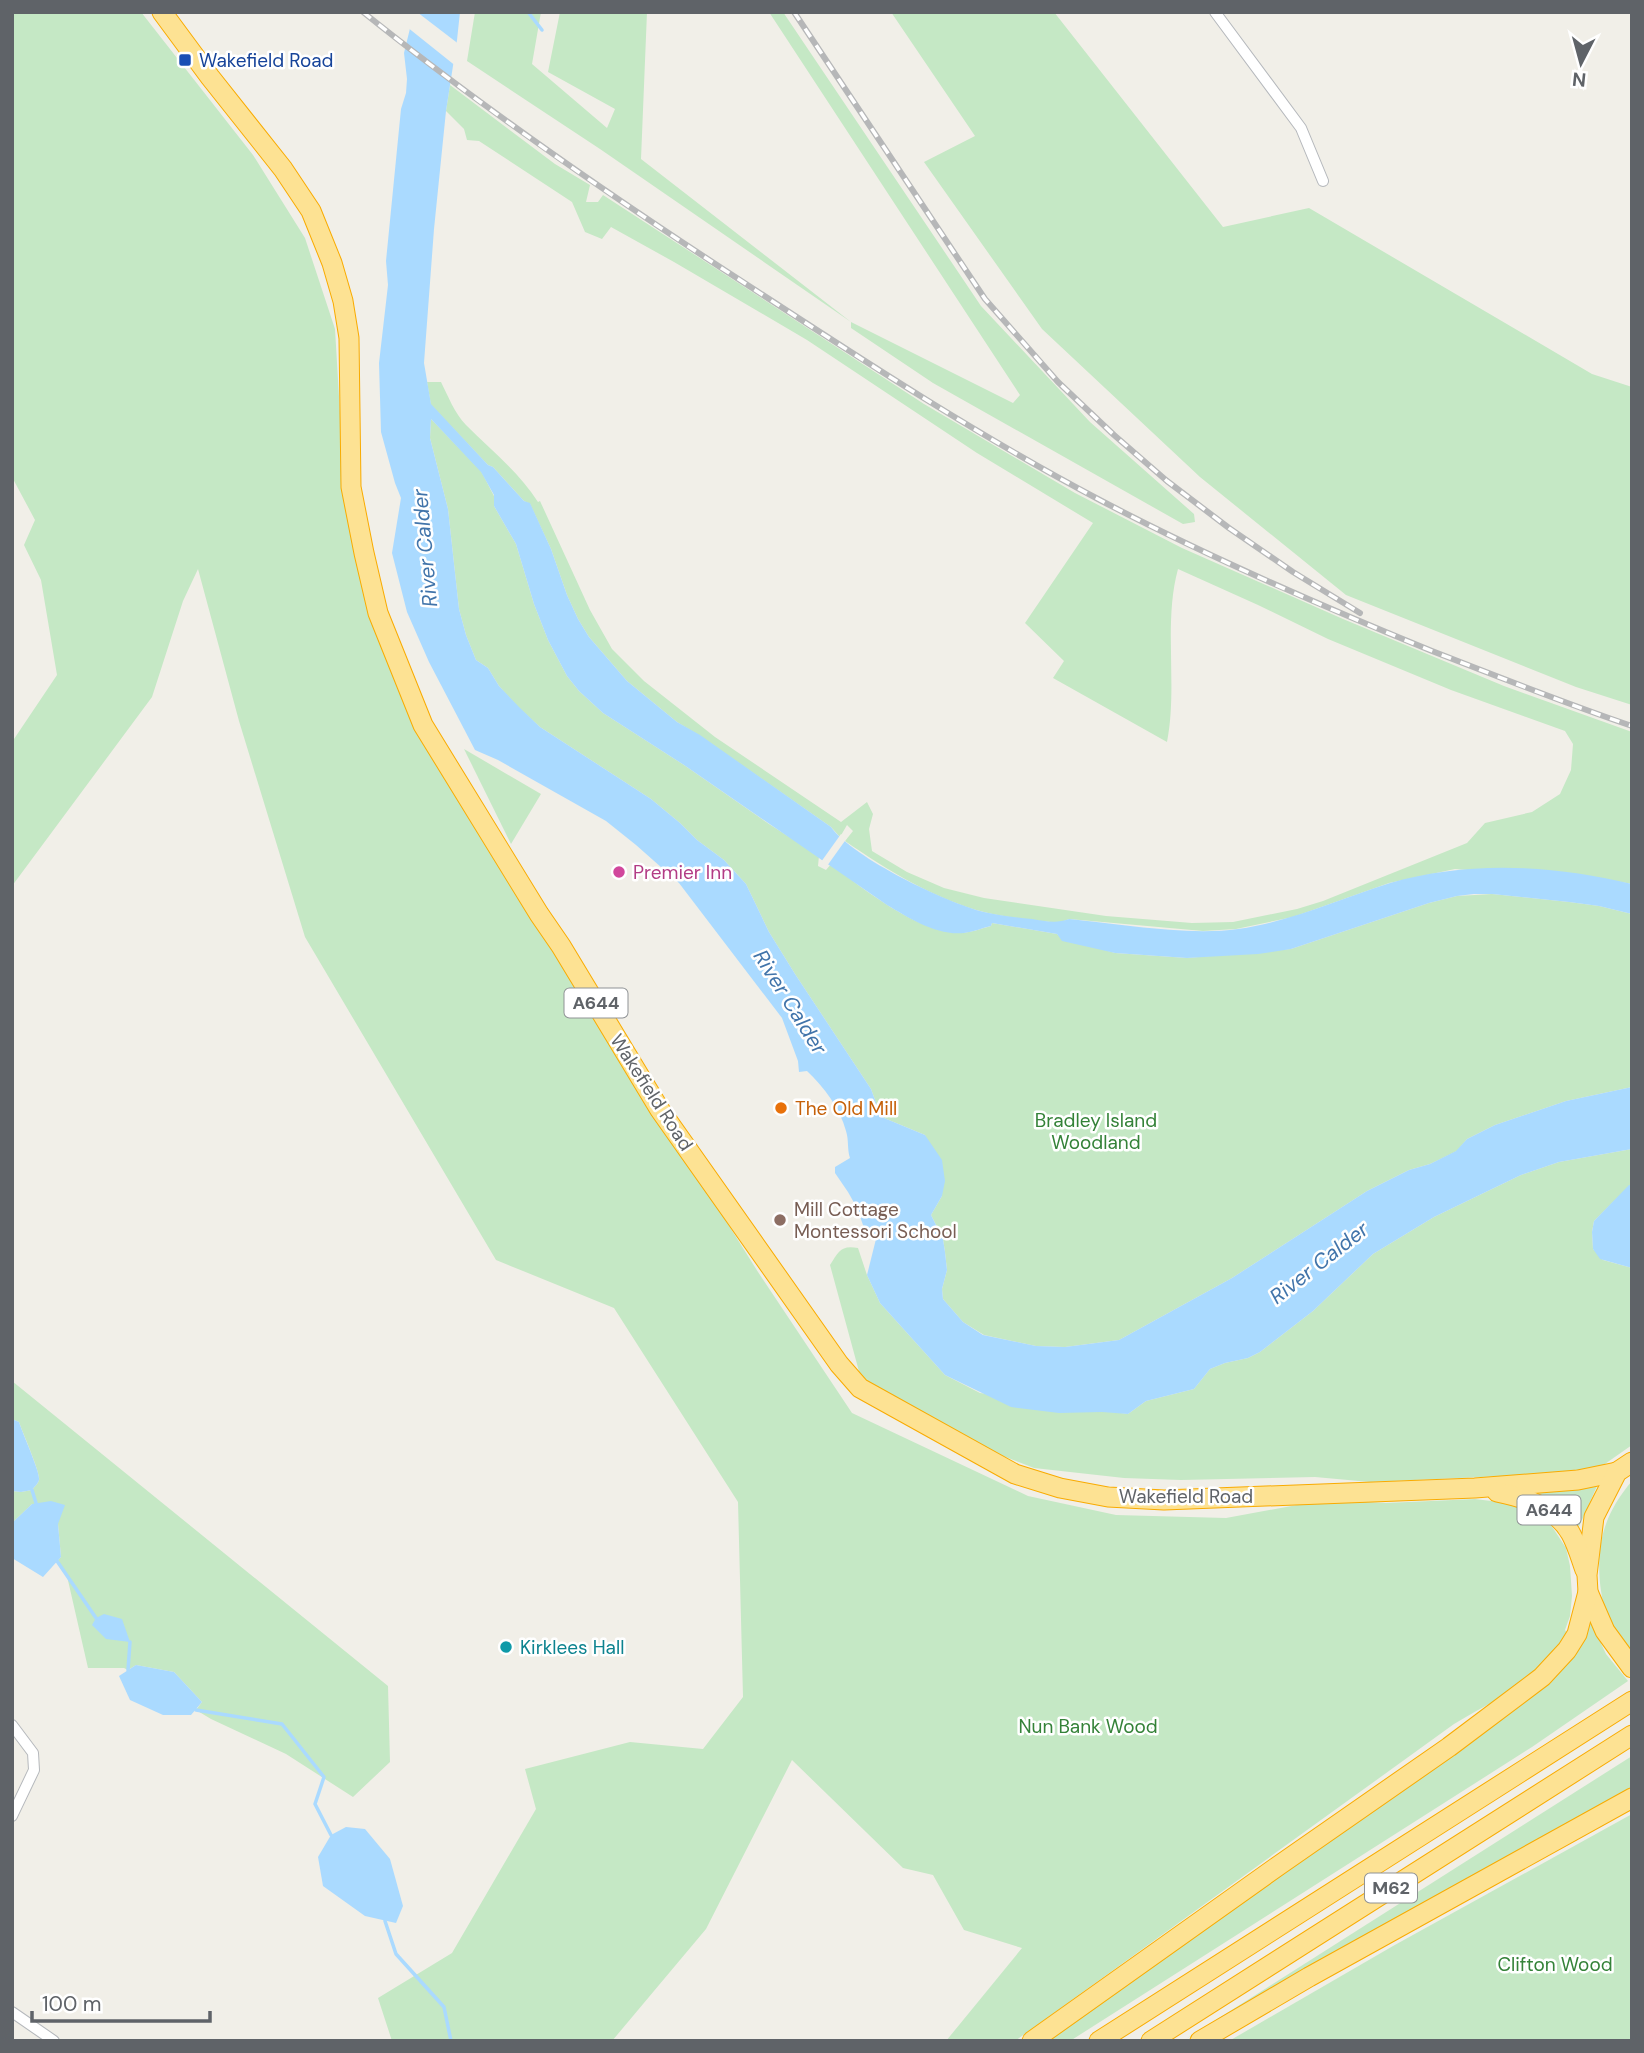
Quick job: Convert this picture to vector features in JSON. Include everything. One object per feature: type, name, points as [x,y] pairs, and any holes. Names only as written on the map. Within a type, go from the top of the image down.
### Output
[{"type":"highway","name":"Wakefield Road","points":[[162,12],[283,169],[310,211],[332,263],[343,301],[349,338],[351,487],[378,613],[423,725],[660,1110],[839,1364],[860,1388],[1015,1474],[1084,1493],[1127,1498],[1164,1500],[1475,1488],[1578,1480],[1625,1467]]},
{"type":"highway","name":"A644","points":[[1625,1467],[1594,1517],[1587,1583],[1605,1631],[1632,1668]]},
{"type":"highway","name":"Wakefield Road","points":[[1475,1488],[1533,1501],[1555,1514],[1571,1534],[1587,1583]]},
{"type":"highway","points":[[1032,2041],[1449,1747],[1542,1677],[1567,1650],[1577,1634],[1587,1583]]},
{"type":"highway","name":"M62","points":[[1099,2041],[1627,1705]]},
{"type":"highway","name":"M62","points":[[1150,2041],[1632,1735]]},
{"type":"highway","points":[[1200,2041],[1309,1976],[1632,1798]]},
{"type":"street","points":[[1215,12],[1301,128],[1323,181]]},
{"type":"street","points":[[12,1725],[33,1753],[34,1770],[12,1816]]},
{"type":"street","points":[[12,2012],[54,2041]]},
{"type":"green space","name":"Nun Bank Wood","points":[[12,12],[141,12],[253,155],[305,238],[335,329],[345,498],[426,742],[758,1272],[852,1413],[1028,1496],[1116,1515],[1226,1518],[1324,1500],[1386,1503],[1475,1499],[1507,1503],[1532,1513],[1551,1525],[1566,1548],[1572,1596],[1565,1630],[1567,1633],[1557,1650],[1532,1676],[1454,1724],[1015,2041],[946,2041],[1022,1948],[964,1930],[933,1875],[903,1868],[792,1760],[706,1929],[612,2041],[392,2041],[378,1998],[452,1953],[536,1809],[525,1769],[630,1742],[703,1749],[743,1697],[738,1502],[614,1308],[496,1260],[305,937],[239,721],[198,569],[183,601],[152,697],[12,886],[12,742],[57,675],[41,580],[24,545],[35,520],[12,477]]},
{"type":"green space","points":[[475,12],[541,12],[532,64],[607,128],[615,109],[548,72],[560,12],[647,12],[641,159],[851,322],[467,61]]},
{"type":"green space","points":[[769,12],[783,12],[981,306],[1090,422],[1194,514],[1195,522],[1183,524],[933,383],[851,328],[851,322],[1013,403],[1020,395]]},
{"type":"green space","points":[[891,12],[1054,12],[1223,227],[1309,208],[1592,374],[1632,387],[1632,705],[1576,687],[1346,595],[1200,477],[1042,329],[924,162],[975,136]]},
{"type":"green space","points":[[450,85],[555,164],[590,185],[586,202],[598,202],[603,195],[924,404],[1075,493],[1182,548],[1343,619],[1504,686],[1632,732],[1632,884],[1455,869],[1389,883],[1293,917],[1236,929],[1203,931],[1069,919],[1059,923],[984,912],[947,900],[894,873],[861,852],[845,841],[853,831],[847,825],[840,837],[831,827],[677,722],[627,681],[589,637],[578,619],[530,504],[488,465],[431,405],[427,382],[441,382],[462,421],[513,471],[538,502],[540,501],[590,610],[612,649],[644,681],[715,737],[841,822],[867,802],[873,814],[869,829],[872,851],[907,872],[944,888],[984,898],[1106,916],[1192,923],[1233,922],[1297,909],[1467,843],[1485,823],[1532,812],[1560,794],[1571,770],[1573,744],[1565,731],[1451,690],[1328,639],[1178,569],[1171,611],[1171,699],[1167,742],[1053,678],[1064,661],[1025,623],[1093,523],[977,453],[807,340],[674,262],[611,227],[602,239],[585,232],[572,202],[479,141],[467,140],[464,129],[446,111]]},
{"type":"green space","name":"Bradley Island Woodland","points":[[431,419],[481,471],[494,496],[494,506],[516,544],[548,640],[567,676],[579,691],[603,713],[819,856],[818,866],[826,870],[831,864],[891,908],[943,931],[967,932],[991,926],[992,923],[1057,934],[1115,953],[1187,958],[1291,949],[1457,896],[1492,894],[1599,906],[1632,914],[1632,1087],[1566,1101],[1495,1125],[1467,1139],[1457,1151],[1430,1164],[1409,1170],[1367,1191],[1232,1278],[1119,1340],[1065,1347],[1036,1346],[984,1335],[963,1322],[943,1299],[942,1289],[947,1270],[945,1252],[943,1239],[931,1215],[942,1196],[925,1135],[884,1118],[871,1089],[769,932],[746,884],[724,860],[651,799],[540,727],[499,686],[488,668],[476,660],[459,609],[448,509],[430,438]]},
{"type":"green space","points":[[464,749],[541,794],[511,844]]},
{"type":"green space","points":[[1632,1149],[1632,1185],[1594,1221],[1592,1232],[1593,1249],[1603,1260],[1632,1268],[1632,1445],[1602,1466],[1574,1473],[1370,1482],[1315,1477],[1181,1480],[1124,1478],[1034,1468],[985,1449],[873,1388],[860,1375],[830,1265],[841,1250],[848,1247],[858,1248],[880,1303],[945,1375],[980,1393],[1128,1414],[1146,1401],[1194,1389],[1210,1369],[1260,1352],[1313,1311],[1373,1254],[1434,1217],[1521,1175],[1559,1162]]},
{"type":"green space","points":[[12,1381],[388,1686],[390,1762],[353,1797],[286,1754],[196,1710],[202,1702],[174,1672],[136,1665],[128,1670],[88,1668],[67,1576],[57,1561],[61,1557],[58,1524],[32,1504],[12,1523],[12,1491],[32,1490],[39,1476],[19,1422],[12,1419]]},
{"type":"green space","points":[[1632,1481],[1632,1659],[1606,1616],[1599,1560],[1608,1519]]},
{"type":"green space","points":[[1597,1486],[1578,1529],[1558,1505],[1535,1491]]},
{"type":"green space","points":[[1590,1620],[1606,1654],[1628,1681],[1532,1747],[1070,2041],[1045,2041],[1453,1753]]},
{"type":"green space","points":[[1632,1756],[1632,1791],[1186,2039]]},
{"type":"green space","name":"Clifton Wood","points":[[1632,1814],[1632,2041],[1229,2041],[1393,1946]]},
{"type":"water","name":"River Calder","points":[[414,12],[460,12],[446,111],[424,363],[431,404],[524,501],[530,503],[551,549],[567,595],[589,637],[627,681],[677,722],[700,735],[831,827],[842,839],[879,865],[925,889],[984,912],[1050,922],[1069,919],[1154,928],[1218,931],[1278,921],[1390,883],[1450,871],[1480,868],[1542,869],[1632,884],[1632,914],[1569,902],[1474,894],[1429,903],[1291,949],[1258,954],[1187,958],[1115,953],[1062,941],[1057,934],[992,923],[991,926],[964,933],[934,929],[887,905],[684,765],[603,713],[579,691],[567,676],[548,640],[516,544],[494,506],[494,495],[481,472],[431,419],[430,438],[448,509],[459,609],[476,660],[488,668],[499,686],[540,727],[651,799],[724,860],[746,884],[769,932],[871,1089],[884,1118],[925,1135],[942,1160],[945,1181],[942,1196],[931,1215],[943,1239],[945,1252],[947,1270],[942,1289],[943,1299],[963,1322],[983,1335],[1036,1346],[1065,1347],[1119,1340],[1232,1278],[1367,1191],[1456,1151],[1467,1139],[1495,1125],[1566,1101],[1632,1087],[1632,1149],[1559,1162],[1521,1175],[1434,1217],[1373,1254],[1313,1311],[1260,1352],[1210,1369],[1194,1389],[1146,1401],[1128,1414],[1059,1413],[1011,1407],[945,1375],[880,1303],[867,1275],[876,1239],[863,1225],[857,1208],[835,1173],[835,1167],[850,1158],[847,1134],[831,1098],[807,1071],[799,1072],[798,1061],[782,1018],[679,883],[636,845],[606,821],[498,760],[475,750],[429,662],[407,612],[392,553],[401,498],[381,432],[379,363],[388,285],[386,261],[401,109],[406,93],[404,53]]},
{"type":"water","points":[[1632,1185],[1632,1268],[1600,1259],[1593,1249],[1592,1232],[1594,1221]]},
{"type":"water","points":[[12,1419],[19,1422],[37,1470],[39,1480],[32,1490],[12,1491]]},
{"type":"water","points":[[51,1501],[65,1505],[58,1524],[61,1557],[43,1577],[12,1558],[12,1523],[32,1504]]},
{"type":"water","points":[[104,1614],[122,1619],[130,1642],[106,1639],[92,1625],[96,1618]]},
{"type":"water","points":[[136,1665],[174,1672],[202,1702],[191,1715],[163,1715],[130,1700],[119,1676]]},
{"type":"water","points":[[346,1827],[365,1829],[390,1859],[403,1906],[396,1923],[365,1916],[323,1886],[318,1857],[331,1835]]},
{"type":"pier","points":[[410,12],[417,12],[460,45],[457,67],[407,27]]},
{"type":"pier","points":[[841,834],[847,838],[827,866],[821,862]]},
{"type":"waterway","points":[[528,12],[542,30]]},
{"type":"waterway","points":[[32,1490],[36,1503]]},
{"type":"waterway","points":[[57,1561],[96,1618]]},
{"type":"waterway","points":[[128,1670],[130,1642]]},
{"type":"waterway","points":[[196,1710],[282,1724],[324,1777],[315,1804],[331,1835]]},
{"type":"waterway","points":[[385,1921],[396,1954],[444,2007],[451,2041]]},
{"type":"railway","points":[[363,12],[503,119],[648,219],[876,368],[1053,474],[1180,540],[1305,598],[1432,651],[1632,726]]},
{"type":"railway","points":[[794,12],[985,299],[1058,382],[1167,481],[1293,572],[1360,613]]},
{"type":"place","name":"Wakefield Road","points":[[185,60]]},
{"type":"place","name":"Premier Inn","points":[[619,872]]},
{"type":"place","name":"The Old Mill","points":[[781,1108]]},
{"type":"place","name":"Mill Cottage Montessori School","points":[[780,1220]]},
{"type":"place","name":"Kirklees Hall","points":[[506,1647]]}]
